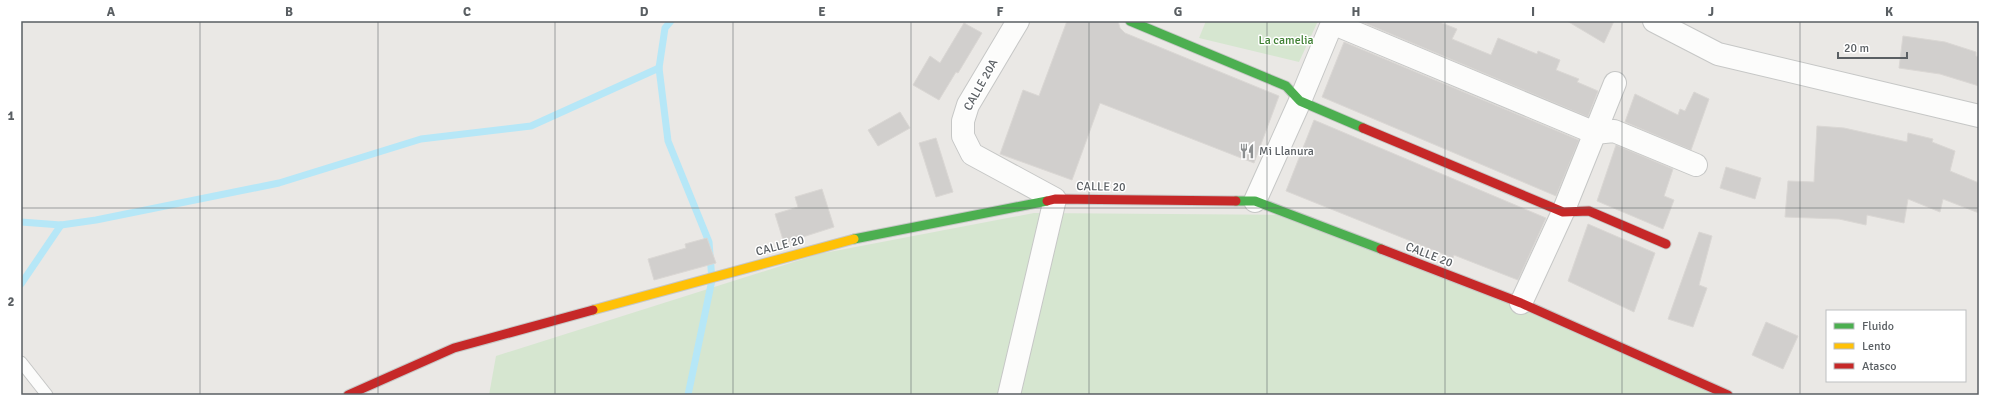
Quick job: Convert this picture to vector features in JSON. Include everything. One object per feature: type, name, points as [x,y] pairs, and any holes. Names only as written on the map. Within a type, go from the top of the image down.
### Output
[{"type":"main road","points":[[1130,21],[1286,86],[1300,101],[1563,212],[1589,211],[1666,244]]},
{"type":"main road","name":"CALLE 20","points":[[348,395],[454,348],[843,241],[1054,199],[1255,201],[1521,304],[1728,395]]},
{"type":"street","name":"CALLE 20A","points":[[1018,21],[968,105],[963,121],[963,136],[972,154],[1054,199]]},
{"type":"street","points":[[1654,21],[1718,54],[1979,116]]},
{"type":"street","points":[[1255,201],[1300,101],[1332,22],[1595,133],[1614,131],[1696,165]]},
{"type":"street","points":[[1521,304],[1563,212],[1615,83]]},
{"type":"street","points":[[1009,395],[1054,199]]},
{"type":"lane","points":[[21,362],[47,395]]},
{"type":"green space","name":"La camelia","points":[[1206,21],[1318,21],[1299,62],[1199,38]]},
{"type":"green space","points":[[1034,213],[1297,215],[1727,395],[489,395],[496,356],[819,254]]},
{"type":"building","points":[[1067,21],[1118,21],[1120,28],[1125,33],[1279,96],[1254,163],[1100,103],[1072,180],[1000,154],[1023,90],[1039,96]]},
{"type":"building","points":[[1360,21],[1437,21],[1457,29],[1452,39],[1491,55],[1498,38],[1537,54],[1538,51],[1560,60],[1556,70],[1579,79],[1577,82],[1598,91],[1588,117]]},
{"type":"building","points":[[1567,21],[1614,21],[1604,43]]},
{"type":"building","points":[[964,23],[982,33],[958,73],[956,72],[939,100],[913,85],[930,56],[940,63]]},
{"type":"building","points":[[1903,36],[1945,42],[1976,52],[1976,56],[1979,57],[1979,86],[1940,74],[1899,68]]},
{"type":"building","points":[[1344,42],[1579,140],[1556,196],[1322,97]]},
{"type":"building","points":[[1694,92],[1709,99],[1691,150],[1625,122],[1635,94],[1678,115],[1680,109],[1685,111]]},
{"type":"building","points":[[900,112],[910,128],[878,146],[868,130]]},
{"type":"building","points":[[1314,120],[1546,218],[1518,280],[1454,255],[1453,258],[1286,191]]},
{"type":"building","points":[[1817,126],[1844,128],[1907,142],[1908,133],[1933,139],[1932,142],[1955,151],[1950,171],[1979,183],[1979,213],[1943,199],[1940,212],[1908,199],[1904,223],[1867,215],[1866,225],[1839,219],[1785,217],[1788,181],[1814,182]]},
{"type":"building","points":[[936,138],[953,192],[936,197],[919,143]]},
{"type":"building","points":[[1616,145],[1673,169],[1664,196],[1674,200],[1663,229],[1597,201]]},
{"type":"building","points":[[1726,167],[1761,178],[1755,199],[1720,188]]},
{"type":"building","points":[[822,189],[834,227],[784,243],[775,214],[798,207],[795,197]]},
{"type":"building","points":[[1588,224],[1655,253],[1634,312],[1568,281]]},
{"type":"building","points":[[1699,232],[1712,236],[1699,285],[1707,288],[1693,327],[1668,319]]},
{"type":"building","points":[[707,238],[716,263],[654,280],[648,259],[686,248],[685,244]]},
{"type":"building","points":[[1766,322],[1798,336],[1783,369],[1752,355]]},
{"type":"waterway","points":[[671,21],[665,28],[659,68],[668,141],[709,242],[712,280],[688,395]]},
{"type":"waterway","points":[[21,222],[61,225],[96,220],[279,183],[421,139],[531,126],[659,68]]},
{"type":"waterway","points":[[21,284],[61,225]]},
{"type":"traffic: fast","points":[[1130,21],[1286,86],[1300,101],[1363,128]]},
{"type":"traffic: fast","points":[[854,239],[1047,201]]},
{"type":"traffic: fast","points":[[1236,201],[1255,201],[1381,249]]},
{"type":"traffic: slow","points":[[593,310],[854,239]]},
{"type":"traffic: jam","points":[[1363,128],[1563,212],[1589,211],[1666,244]]},
{"type":"traffic: jam","points":[[1047,201],[1055,199],[1236,201]]},
{"type":"traffic: jam","points":[[1381,249],[1521,303],[1728,395]]},
{"type":"traffic: jam","points":[[348,395],[454,348],[593,310]]},
{"type":"place","name":"Mi Llanura","points":[[1247,151]]}]
